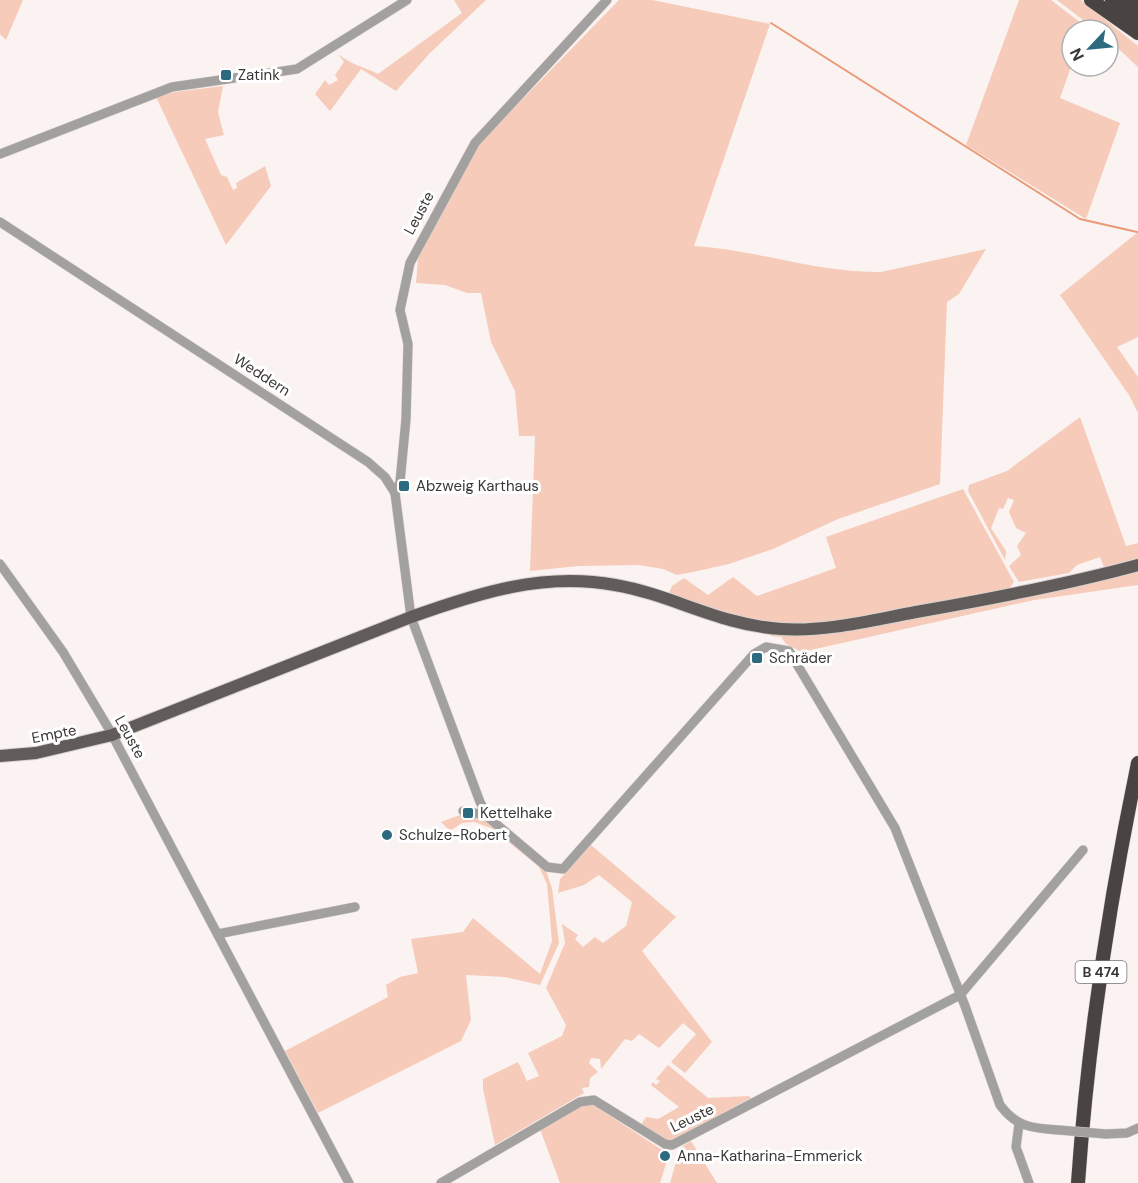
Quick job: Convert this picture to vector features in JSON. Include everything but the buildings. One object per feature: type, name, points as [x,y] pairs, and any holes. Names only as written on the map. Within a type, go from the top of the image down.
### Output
[{"type":"highway","points":[[1112,0],[1138,19]]},
{"type":"highway","points":[[1131,0],[1138,5]]},
{"type":"highway","points":[[1094,2],[1138,33]]},
{"type":"highway","points":[[1094,2],[1138,43]]},
{"type":"highway","name":"B 474","points":[[1078,1183],[1085,1083],[1113,886],[1138,763]]},
{"type":"main road","name":"Empte","points":[[0,756],[36,753],[112,735],[411,617],[498,588],[557,580],[615,585],[729,622],[766,628],[811,629],[1016,594],[1138,565]]},
{"type":"street","points":[[0,154],[172,87],[297,69],[407,0]]},
{"type":"street","name":"Leuste","points":[[395,494],[400,482],[407,398],[408,344],[400,310],[410,263],[475,143],[607,0]]},
{"type":"street","name":"Weddern","points":[[0,222],[368,462],[385,477],[395,494],[411,617]]},
{"type":"street","name":"Leuste","points":[[0,564],[63,652],[112,735],[348,1183]]},
{"type":"street","points":[[411,617],[477,797],[486,815],[547,867],[563,869],[754,654],[766,647],[789,651],[895,828],[1000,1105],[1019,1124],[1106,1134],[1127,1134],[1138,1128]]},
{"type":"street","points":[[766,628],[766,647]]},
{"type":"street","points":[[477,797],[466,811],[486,815]]},
{"type":"street","name":"Leuste","points":[[441,1183],[580,1102],[594,1100],[665,1144],[672,1144],[960,995],[1083,849]]},
{"type":"street","points":[[218,934],[355,907]]},
{"type":"street","points":[[1019,1124],[1015,1138],[1016,1147],[1029,1183]]},
{"type":"shaded area","points":[[0,0],[23,0],[6,40],[0,34]]},
{"type":"shaded area","points":[[454,0],[486,0],[430,53],[396,91],[361,69],[330,111],[315,94],[325,80],[329,85],[338,80],[335,75],[344,62],[338,54],[378,74],[462,13]]},
{"type":"shaded area","points":[[619,0],[652,0],[770,24],[694,246],[718,248],[834,269],[881,272],[986,249],[959,294],[947,302],[940,484],[838,519],[773,549],[729,564],[693,572],[677,575],[663,569],[639,565],[578,566],[530,571],[535,436],[519,436],[515,391],[491,342],[481,293],[467,293],[445,285],[416,283],[418,259],[474,149]]},
{"type":"shaded area","points":[[1019,0],[1051,0],[1075,18],[1060,18],[1060,78],[1067,78],[1060,98],[1120,123],[1086,219],[966,145]]},
{"type":"shaded area","points":[[1057,0],[1081,0],[1103,18],[1080,18]]},
{"type":"shaded area","points":[[1120,31],[1138,46],[1138,67],[1120,50]]},
{"type":"shaded area","points":[[223,86],[218,112],[224,135],[205,139],[221,175],[227,177],[233,190],[237,188],[236,183],[265,166],[271,186],[226,245],[156,97],[175,92]]},
{"type":"shaded area","points":[[1138,232],[1138,337],[1117,347],[1138,377],[1138,413],[1129,395],[1060,295]]},
{"type":"shaded area","points":[[1080,417],[1126,546],[1138,543],[1138,558],[1104,567],[1100,557],[1077,565],[1069,573],[1019,582],[1009,566],[1021,555],[1017,546],[1026,533],[1016,528],[1009,512],[1014,500],[1008,498],[1003,509],[999,508],[991,528],[1006,551],[1005,560],[968,491],[969,485],[1007,471]]},
{"type":"shaded area","points":[[963,489],[1014,582],[1006,593],[840,622],[766,625],[671,597],[669,593],[672,586],[684,578],[708,595],[733,577],[757,596],[836,568],[826,537]]},
{"type":"shaded area","points":[[1138,569],[1138,585],[1034,600],[802,652],[786,644],[781,637],[770,636],[774,633]]},
{"type":"shaded area","points":[[460,815],[482,816],[545,868],[552,888],[559,943],[540,985],[505,977],[466,975],[471,1020],[461,1041],[318,1113],[285,1051],[388,997],[386,985],[400,977],[418,973],[411,939],[463,932],[473,918],[540,974],[552,941],[547,884],[539,867],[491,828],[474,822],[462,823],[450,831],[441,822]]},
{"type":"shaded area","points":[[591,845],[676,917],[642,951],[712,1042],[685,1073],[671,1062],[696,1034],[683,1023],[659,1048],[639,1034],[632,1041],[625,1039],[601,1069],[600,1059],[591,1058],[589,1063],[598,1072],[590,1078],[589,1087],[582,1088],[584,1093],[495,1145],[483,1079],[518,1062],[527,1081],[539,1076],[528,1053],[562,1036],[566,1025],[546,988],[565,943],[562,924],[578,935],[575,939],[583,947],[595,937],[603,943],[626,926],[632,902],[599,875],[584,885],[558,893],[560,879]]},
{"type":"shaded area","points":[[668,1065],[708,1098],[749,1096],[751,1098],[671,1140],[664,1139],[641,1125],[646,1117],[658,1119],[679,1107],[651,1085],[653,1082],[656,1085],[660,1081],[656,1079]]},
{"type":"shaded area","points":[[584,1104],[592,1104],[662,1150],[670,1151],[660,1183],[560,1183],[540,1129]]},
{"type":"shaded area","points":[[691,1141],[717,1183],[670,1183],[680,1148]]},
{"type":"waterway","points":[[771,23],[1080,219],[1137,232]]},
{"type":"place","name":"Zatink","points":[[226,75]]},
{"type":"place","name":"Abzweig Karthaus","points":[[404,486]]},
{"type":"place","name":"Schräder","points":[[757,658]]},
{"type":"place","name":"Kettelhake","points":[[468,813]]},
{"type":"place","name":"Schulze-Robert","points":[[387,835]]},
{"type":"place","name":"Anna-Katharina-Emmerick","points":[[665,1156]]}]
